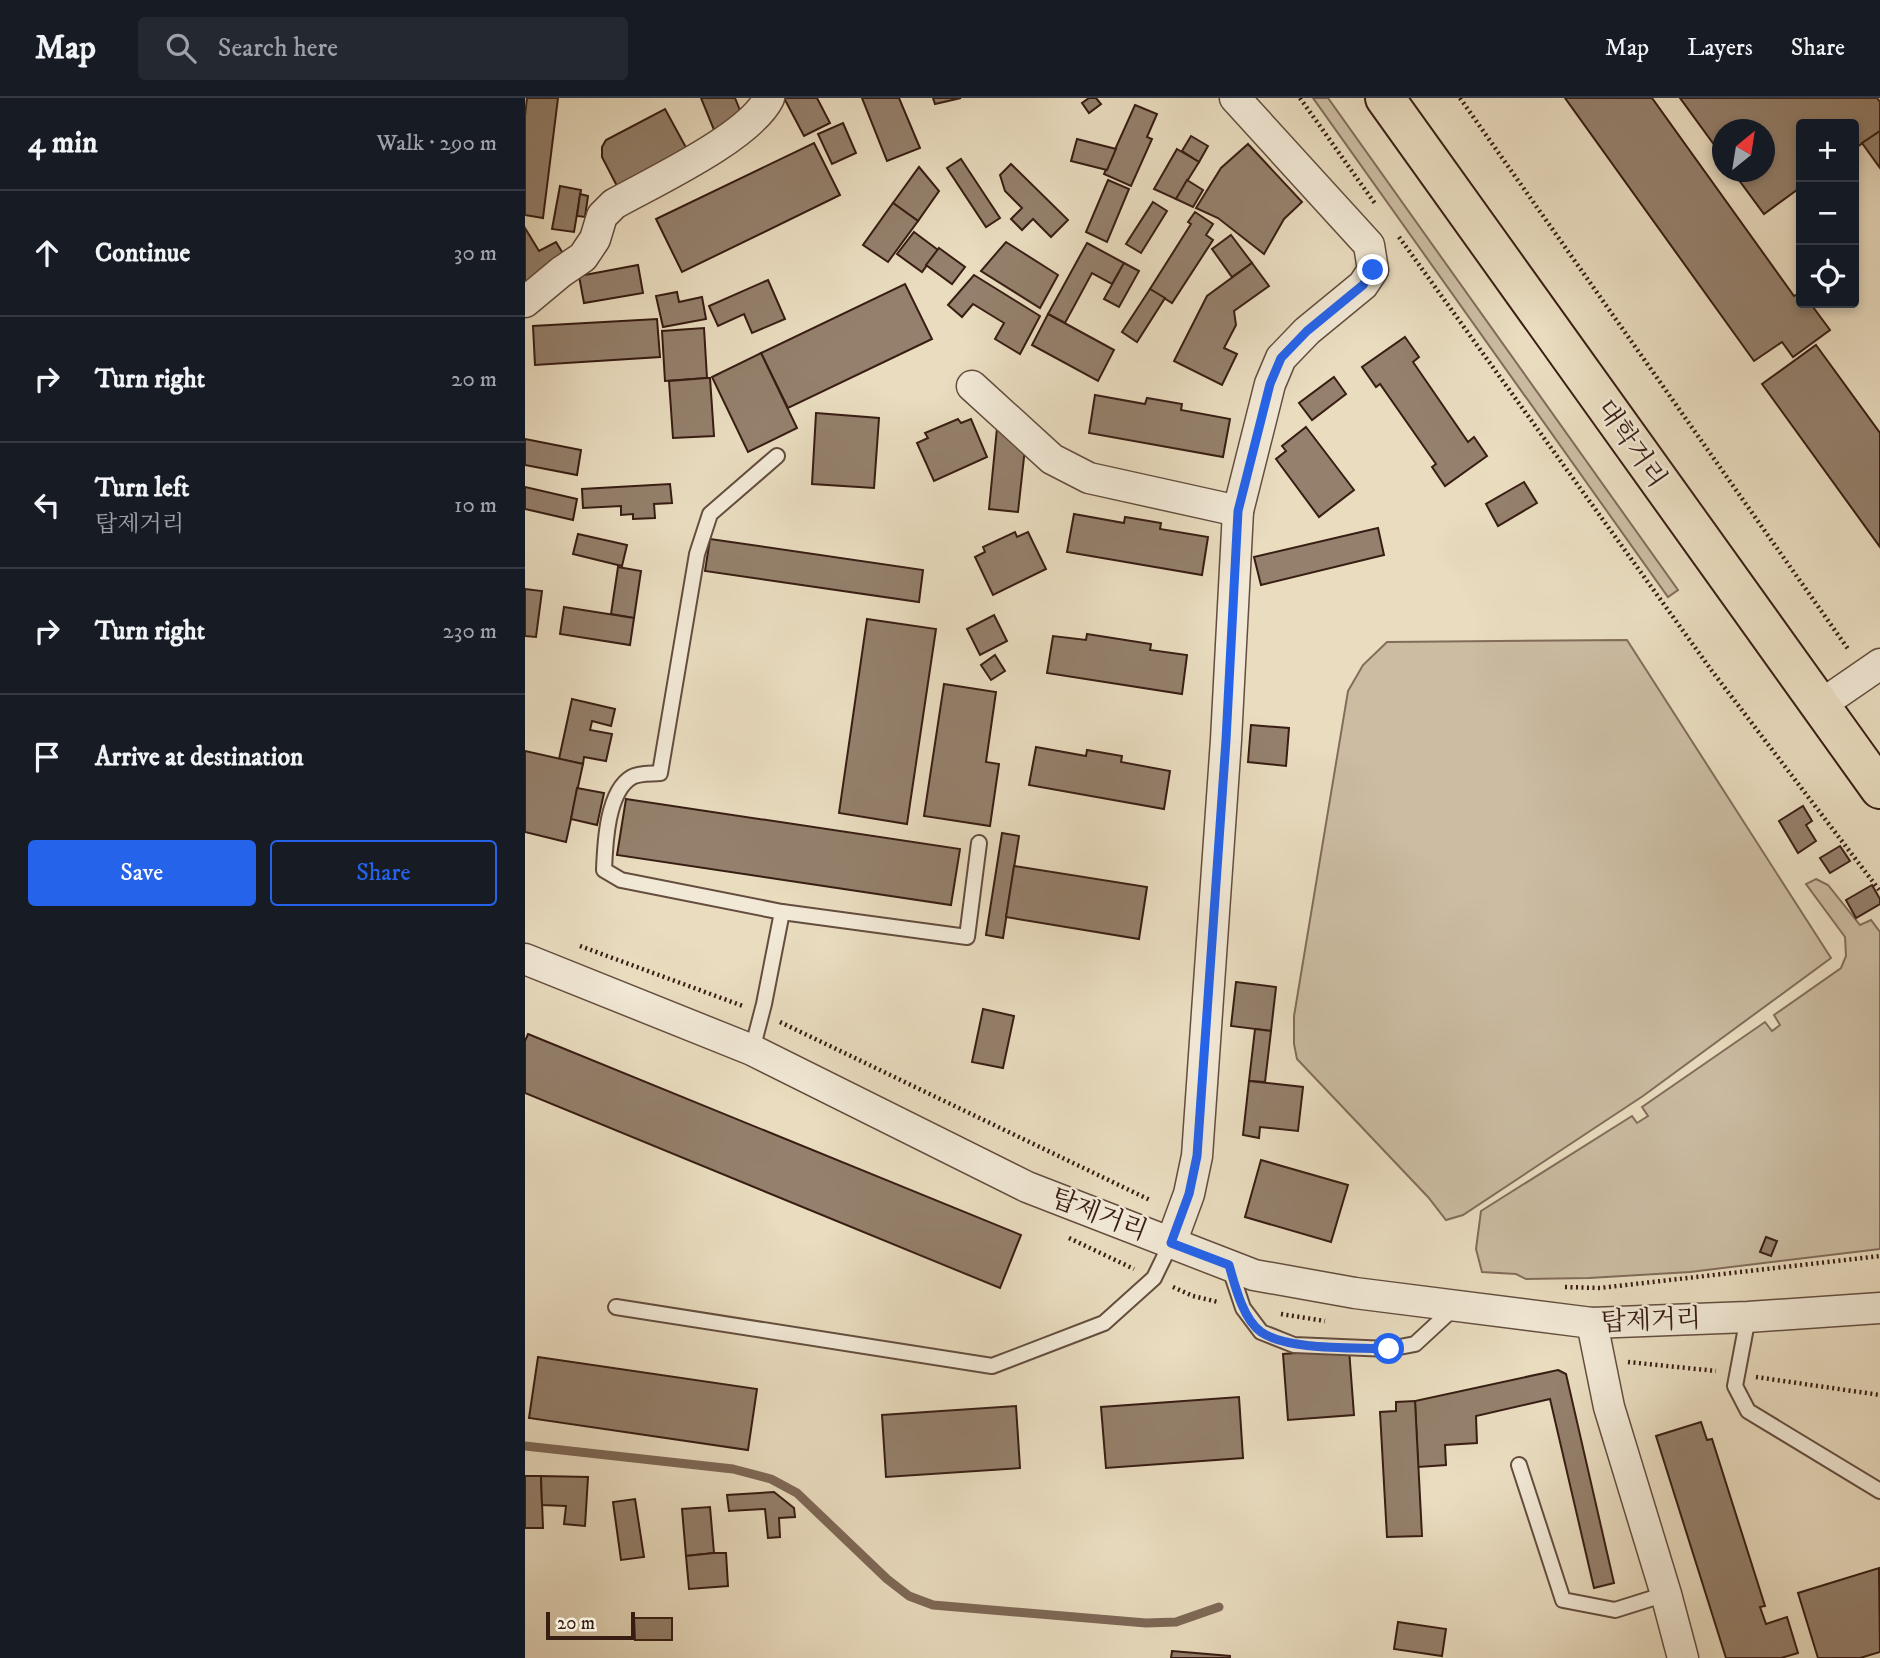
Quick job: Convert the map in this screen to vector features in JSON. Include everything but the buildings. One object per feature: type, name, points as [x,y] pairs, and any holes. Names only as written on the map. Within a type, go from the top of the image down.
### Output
[{"type":"main road","name":"대학거리","points":[[1385,98],[1880,789]]},
{"type":"street","points":[[525,302],[583,257],[603,216],[614,204],[725,142],[748,125],[766,106],[769,98]]},
{"type":"street","points":[[1175,1231],[1189,1194],[1197,1156],[1226,740],[1238,511],[1270,384],[1281,358],[1307,331],[1363,285],[1373,270],[1369,245],[1235,98]]},
{"type":"street","points":[[972,386],[1052,459],[1089,478],[1238,511]]},
{"type":"street","points":[[1819,706],[1873,669]]},
{"type":"street","name":"탑제거리","points":[[525,959],[753,1049],[1027,1187],[1175,1231],[1229,1265],[1254,1275],[1355,1293],[1592,1323],[1748,1317],[1880,1308]]},
{"type":"street","points":[[1592,1323],[1609,1407],[1683,1658]]},
{"type":"lane","points":[[777,456],[710,514],[697,554],[660,774],[634,775],[619,788],[606,833],[604,870],[621,880],[782,912],[967,937],[979,843]]},
{"type":"lane","points":[[753,1049],[782,912]]},
{"type":"lane","points":[[616,1307],[992,1366],[1104,1323],[1154,1278],[1175,1231]]},
{"type":"lane","points":[[1229,1265],[1243,1308],[1261,1332],[1294,1345],[1389,1349],[1415,1344],[1456,1306]]},
{"type":"lane","points":[[1748,1317],[1735,1385],[1748,1412],[1880,1491]]},
{"type":"lane","points":[[1519,1465],[1563,1600],[1615,1610],[1666,1594]]},
{"type":"path","points":[[1300,98],[1377,206]]},
{"type":"path","points":[[1459,98],[1873,669]]},
{"type":"path","points":[[1392,228],[1712,671],[1880,891]]},
{"type":"path","points":[[577,945],[762,1013],[1137,1192],[1175,1231]]},
{"type":"path","points":[[1563,1287],[1600,1288],[1880,1256]]},
{"type":"shaded area","points":[[1313,98],[1328,98],[1678,590],[1668,597]]},
{"type":"shaded area","points":[[1627,640],[1831,958],[1643,1096],[1463,1215],[1446,1220],[1428,1197],[1297,1059],[1294,1044],[1294,1016],[1348,691],[1363,665],[1387,642]]},
{"type":"shaded area","points":[[1816,879],[1828,885],[1860,925],[1871,920],[1880,932],[1880,1249],[1690,1272],[1589,1278],[1526,1279],[1516,1274],[1482,1272],[1476,1249],[1481,1211],[1632,1116],[1637,1123],[1648,1116],[1642,1107],[1765,1022],[1772,1031],[1780,1025],[1774,1015],[1841,968],[1846,956],[1845,937],[1806,884]]},
{"type":"waterway","points":[[525,1446],[733,1469],[771,1479],[797,1493],[887,1579],[909,1596],[933,1605],[1146,1623],[1176,1622],[1219,1607]]},
{"type":"route","points":[[1373,270],[1363,285],[1307,331],[1281,358],[1270,384],[1238,511],[1226,740],[1197,1156],[1189,1194],[1171,1243],[1229,1265],[1243,1308],[1261,1332],[1294,1345],[1389,1349]]}]
